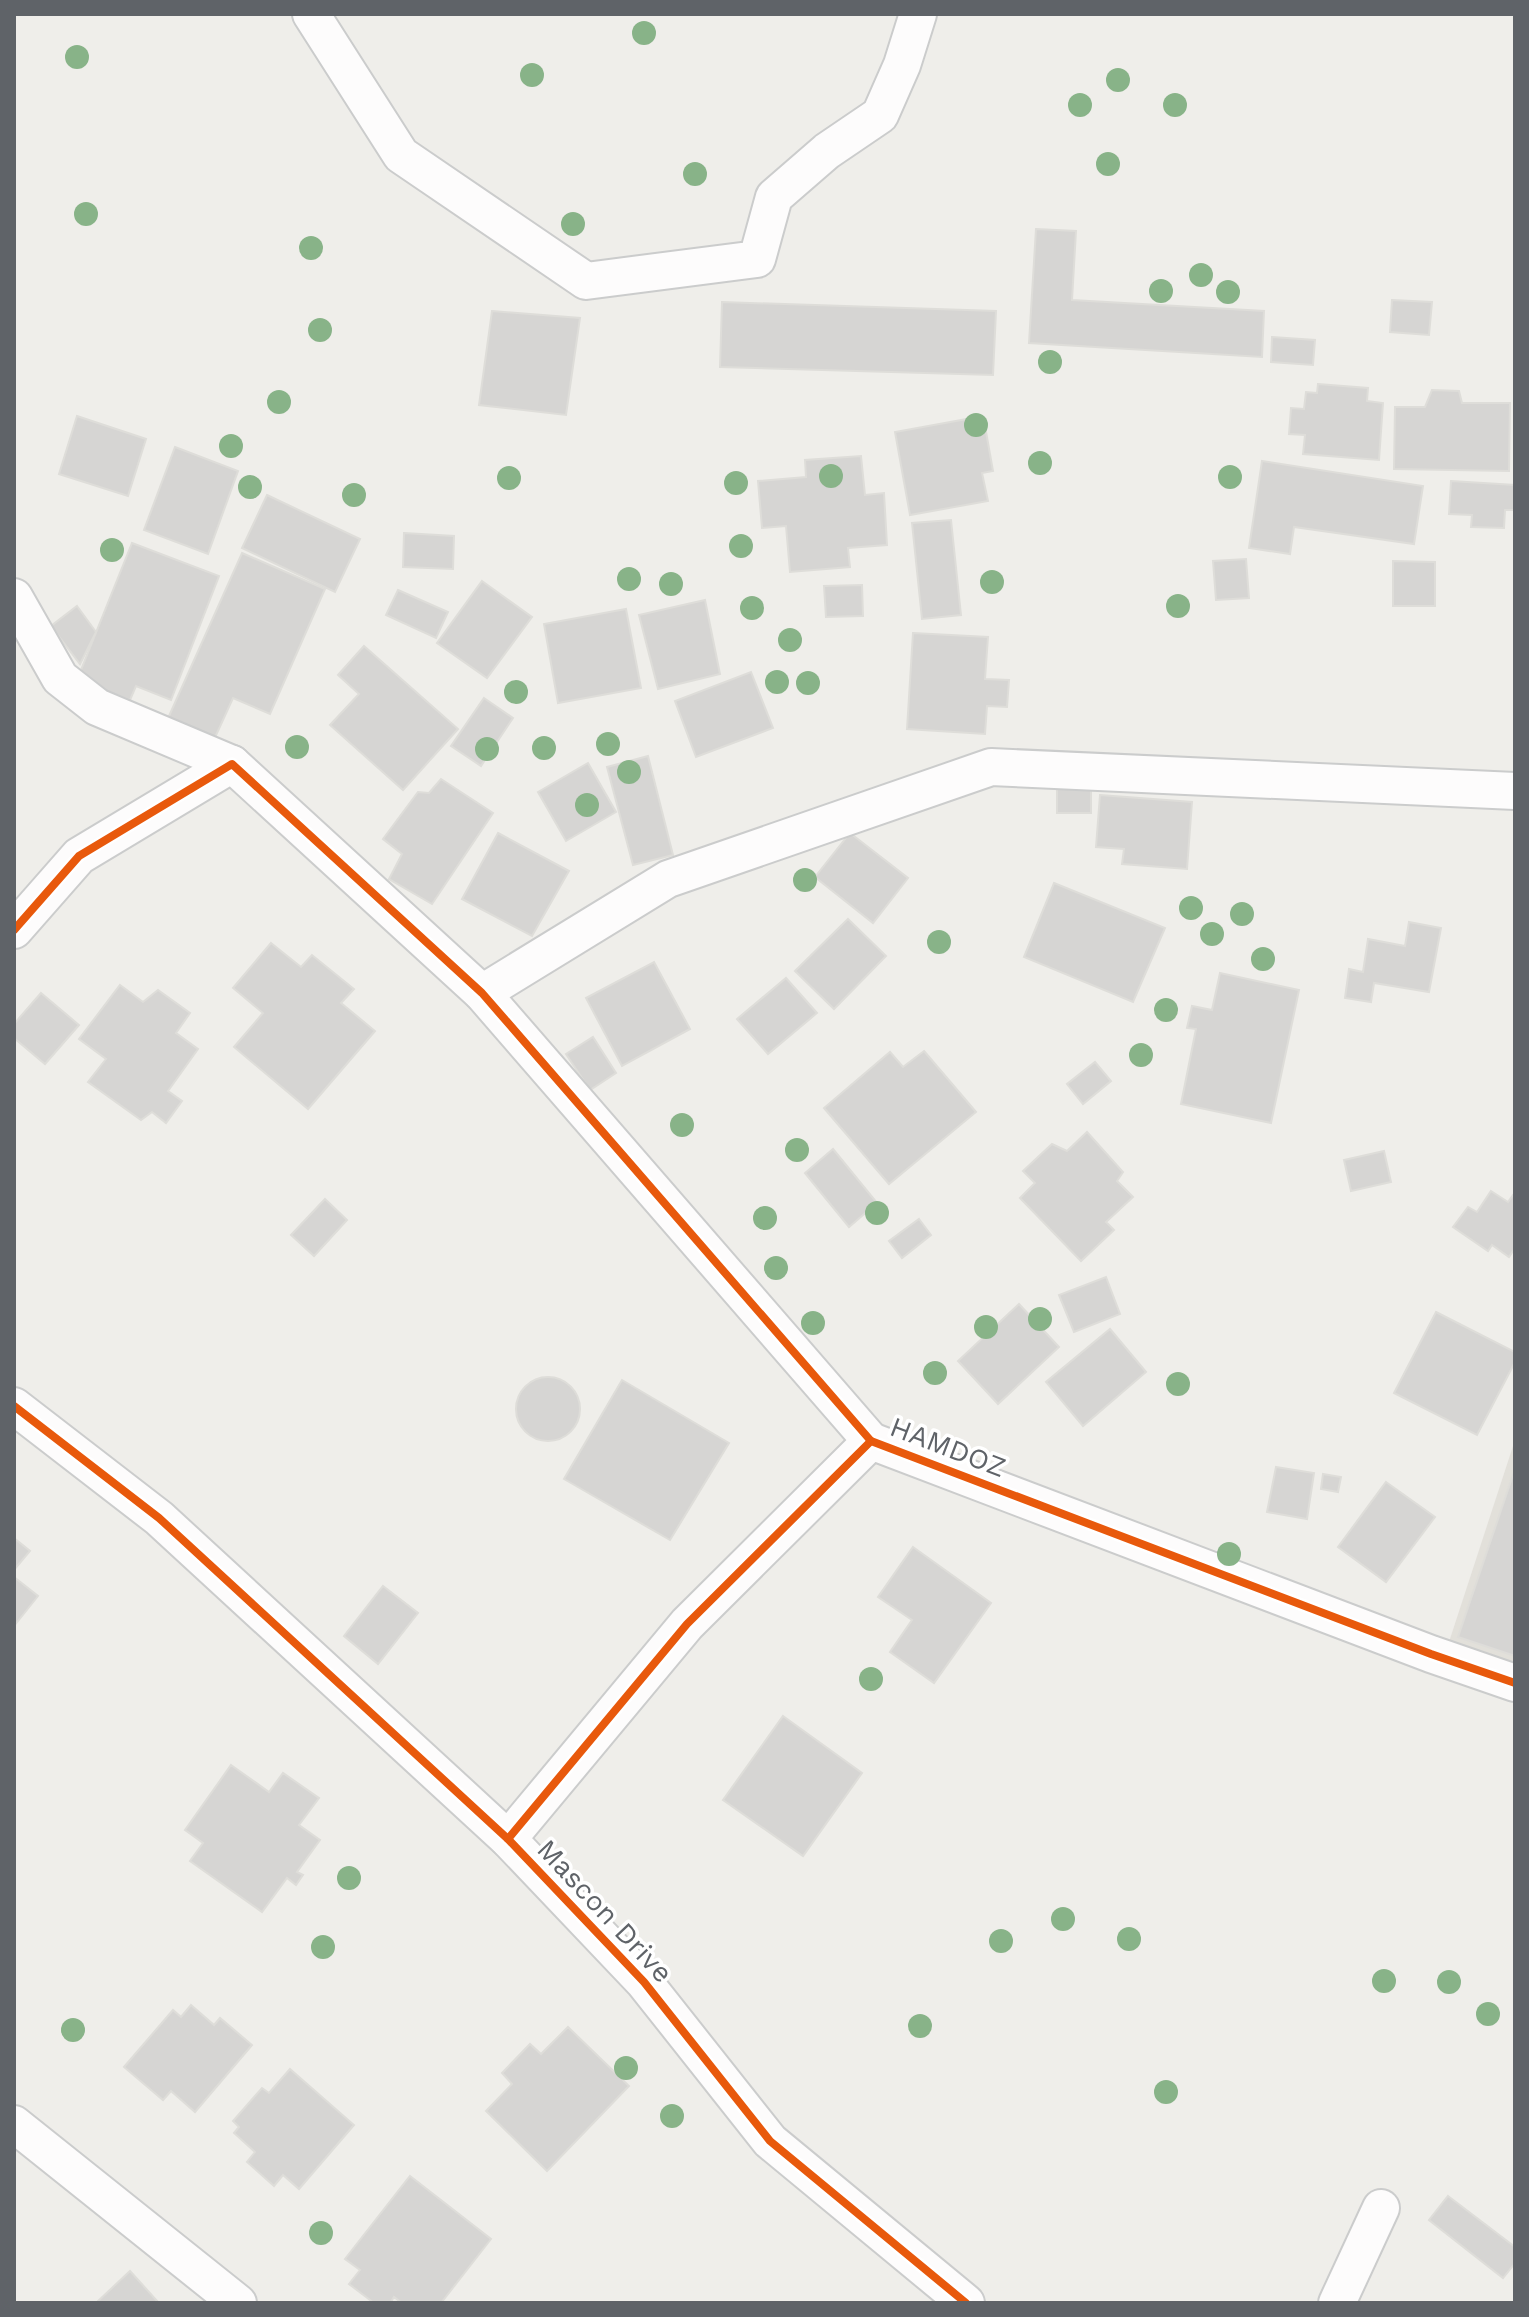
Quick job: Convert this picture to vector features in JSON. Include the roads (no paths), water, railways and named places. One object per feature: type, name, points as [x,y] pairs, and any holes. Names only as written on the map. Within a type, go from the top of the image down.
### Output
[{"type":"street","points":[[311,14],[401,155],[586,281],[757,259],[774,197],[827,151],[880,115],[902,65],[918,14]]},
{"type":"street","points":[[14,597],[60,678],[97,707],[232,764],[482,993],[871,1441]]},
{"type":"street","points":[[14,930],[79,856],[232,764]]},
{"type":"street","points":[[482,993],[668,879],[991,767],[1515,791]]},
{"type":"street","name":"Mascon Drive","points":[[14,1406],[159,1518],[508,1839],[644,1982],[770,2141],[966,2303]]},
{"type":"street","name":"HAMDOZ","points":[[508,1839],[687,1624],[871,1441],[1431,1654],[1515,1683]]},
{"type":"street","points":[[14,2124],[238,2303]]},
{"type":"street","points":[[1337,2303],[1381,2208]]}]
